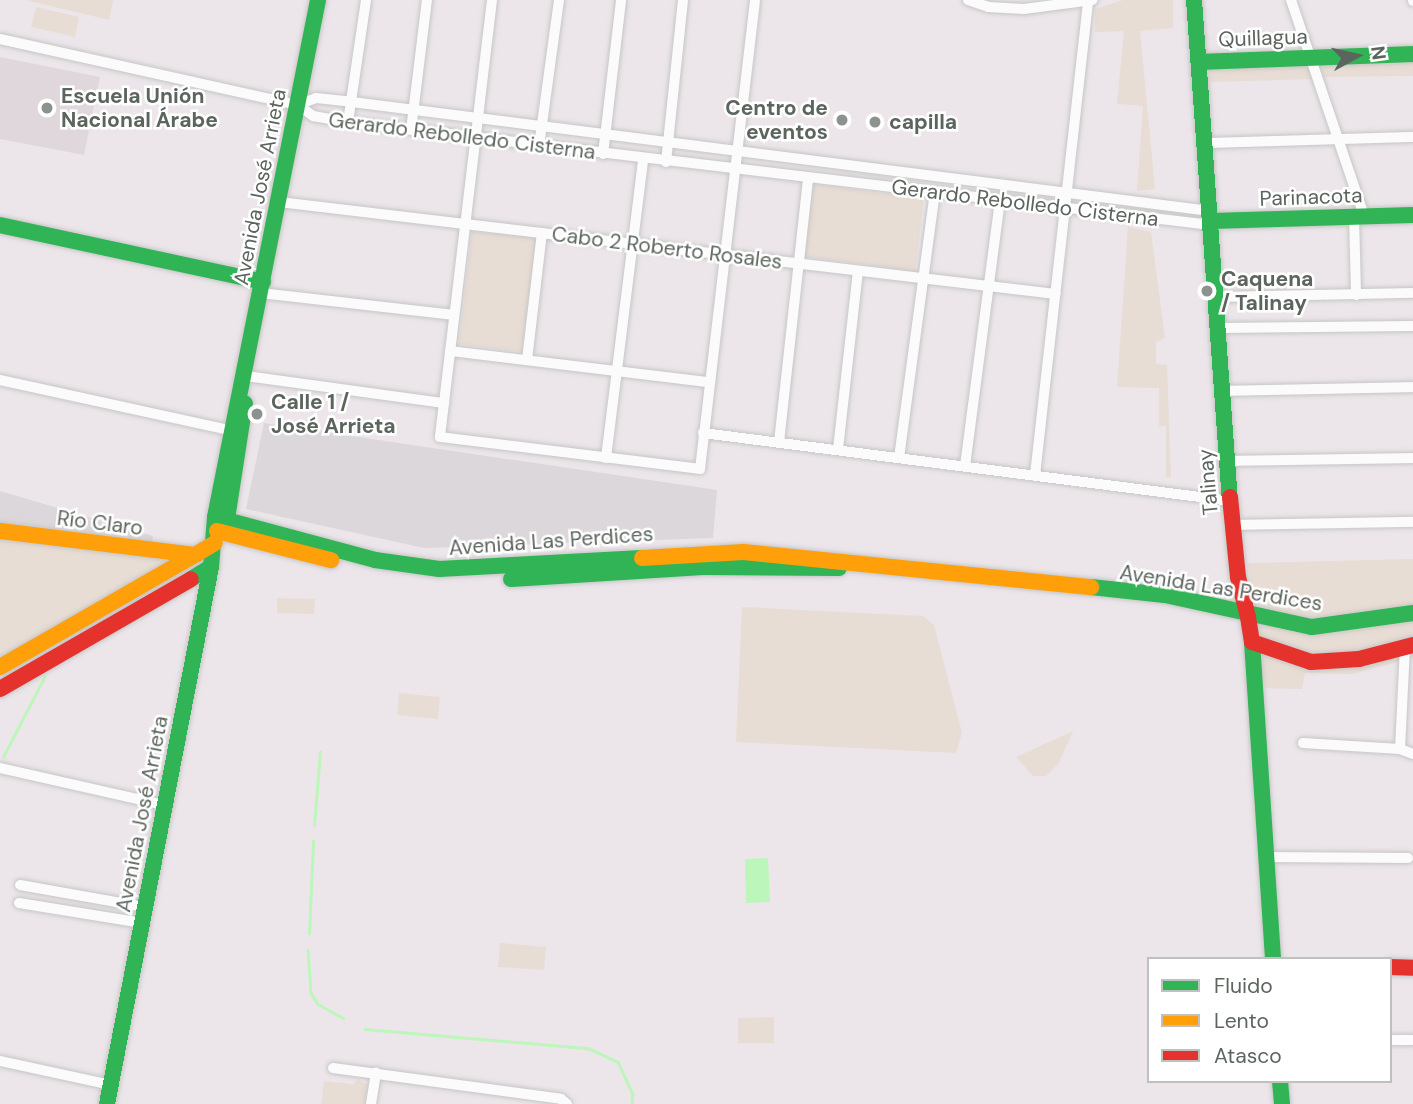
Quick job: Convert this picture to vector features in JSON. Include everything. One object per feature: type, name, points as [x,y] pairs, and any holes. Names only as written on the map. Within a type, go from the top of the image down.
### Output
[{"type":"main road","name":"Avenida José Arrieta","points":[[219,528],[230,430],[245,380],[318,0]]},
{"type":"main road","name":"Talinay","points":[[1195,0],[1227,461],[1233,525],[1252,642],[1273,957]]},
{"type":"main road","name":"Quillagua","points":[[1199,62],[1413,54]]},
{"type":"main road","name":"Parinacota","points":[[1210,219],[1413,215]]},
{"type":"main road","points":[[0,225],[262,288]]},
{"type":"main road","name":"Avenida José Arrieta","points":[[107,1104],[211,567],[244,414],[245,380]]},
{"type":"main road","points":[[0,667],[195,555],[219,528]]},
{"type":"main road","name":"Avenida Las Perdices","points":[[219,528],[375,560],[439,569],[716,552],[814,556],[895,568],[1165,595],[1248,617],[1333,627],[1413,612]]},
{"type":"main road","name":"Río Claro","points":[[0,531],[195,555]]},
{"type":"main road","points":[[0,689],[211,567]]},
{"type":"main road","points":[[1252,642],[1311,662],[1359,659],[1409,646]]},
{"type":"main road","points":[[1392,967],[1413,968]]},
{"type":"main road","points":[[1280,1083],[1282,1104]]},
{"type":"street","points":[[348,122],[366,0]]},
{"type":"street","points":[[411,130],[427,0]]},
{"type":"street","points":[[492,0],[440,437],[700,469],[708,382],[755,0]]},
{"type":"street","points":[[539,146],[559,0]]},
{"type":"street","points":[[603,154],[621,0]]},
{"type":"street","points":[[666,162],[683,0]]},
{"type":"street","points":[[968,0],[988,8],[1024,9],[1090,1],[1035,475]]},
{"type":"street","points":[[1291,0],[1338,139],[1359,216],[1356,295]]},
{"type":"street","points":[[0,39],[298,105]]},
{"type":"street","name":"Gerardo Rebolledo Cisterna","points":[[298,105],[316,98],[1067,190],[1210,219]]},
{"type":"street","name":"Gerardo Rebolledo Cisterna","points":[[298,105],[313,116],[348,122],[734,171],[1064,208],[1210,219]]},
{"type":"street","points":[[1205,143],[1413,137]]},
{"type":"street","points":[[606,458],[643,159]]},
{"type":"street","points":[[779,442],[808,179]]},
{"type":"street","points":[[900,458],[935,192]]},
{"type":"street","points":[[965,466],[1000,201]]},
{"type":"street","name":"Cabo 2 Roberto Rosales","points":[[279,202],[1056,294]]},
{"type":"street","points":[[527,360],[542,233]]},
{"type":"street","points":[[838,449],[858,271]]},
{"type":"street","points":[[262,288],[454,315]]},
{"type":"street","points":[[1216,297],[1413,293]]},
{"type":"street","points":[[1218,328],[1413,326]]},
{"type":"street","points":[[450,351],[708,382]]},
{"type":"street","points":[[0,380],[230,430]]},
{"type":"street","points":[[245,380],[444,403]]},
{"type":"street","points":[[1223,391],[1413,387]]},
{"type":"street","points":[[703,433],[1231,501]]},
{"type":"street","points":[[1227,461],[1413,458]]},
{"type":"street","points":[[1233,525],[1413,522]]},
{"type":"street","points":[[1400,749],[1409,646]]},
{"type":"street","points":[[1303,743],[1400,749],[1413,754]]},
{"type":"street","points":[[0,768],[164,805]]},
{"type":"street","points":[[1266,857],[1408,858]]},
{"type":"street","points":[[20,886],[144,915]]},
{"type":"street","points":[[19,903],[144,915]]},
{"type":"street","points":[[1392,1040],[1412,1041]]},
{"type":"street","points":[[0,1061],[111,1085]]},
{"type":"street","points":[[333,1068],[561,1099],[567,1104]]},
{"type":"street","points":[[371,1104],[376,1072]]},
{"type":"shaded area","points":[[26,0],[113,0],[109,20]]},
{"type":"shaded area","points":[[1123,0],[1173,0],[1173,28],[1140,31],[1155,189],[1137,191],[1143,106],[1117,104],[1124,31],[1095,32],[1095,9]]},
{"type":"shaded area","points":[[36,7],[79,17],[75,37],[31,27]]},
{"type":"shaded area","name":"Escuela Unión Nacional Árabe","points":[[0,57],[100,77],[84,155],[0,139]]},
{"type":"shaded area","points":[[1319,60],[1413,60],[1413,76],[1324,77]]},
{"type":"shaded area","points":[[1309,62],[1313,79],[1211,82],[1209,66]]},
{"type":"shaded area","points":[[813,184],[924,199],[915,271],[803,256]]},
{"type":"shaded area","points":[[1128,227],[1151,232],[1165,338],[1156,342],[1156,364],[1167,365],[1171,477],[1166,477],[1166,426],[1159,426],[1159,388],[1117,387]]},
{"type":"shaded area","points":[[472,232],[537,237],[523,352],[459,344]]},
{"type":"shaded area","points":[[264,423],[717,490],[713,538],[424,548],[246,509]]},
{"type":"shaded area","points":[[0,491],[153,536],[152,544],[0,524]]},
{"type":"shaded area","points":[[0,538],[181,558],[0,662]]},
{"type":"shaded area","points":[[1413,559],[1413,658],[1352,674],[1305,673],[1302,689],[1265,688],[1248,563]]},
{"type":"shaded area","points":[[277,598],[315,599],[314,614],[277,613]]},
{"type":"shaded area","points":[[742,607],[923,616],[934,625],[962,733],[956,753],[736,742]]},
{"type":"shaded area","points":[[399,693],[440,697],[438,719],[397,715]]},
{"type":"shaded area","points":[[1073,731],[1059,763],[1046,776],[1033,776],[1016,757]]},
{"type":"shaded area","points":[[768,858],[770,902],[746,903],[745,859]]},
{"type":"shaded area","points":[[500,943],[546,947],[544,970],[498,967]]},
{"type":"shaded area","points":[[774,1017],[774,1043],[738,1043],[738,1018]]},
{"type":"shaded area","points":[[358,1079],[367,1085],[364,1104],[321,1104],[324,1081],[353,1084]]},
{"type":"waterway","points":[[3,757],[45,676]]},
{"type":"waterway","points":[[314,826],[320,752]]},
{"type":"waterway","points":[[309,934],[313,841]]},
{"type":"waterway","points":[[308,950],[311,993],[318,1004],[343,1018]]},
{"type":"waterway","points":[[365,1029],[588,1048],[618,1062],[633,1094],[632,1104]]},
{"type":"traffic: fast","points":[[215,517],[318,0]]},
{"type":"traffic: fast","points":[[1194,0],[1230,497]]},
{"type":"traffic: fast","points":[[1199,62],[1413,54]]},
{"type":"traffic: fast","points":[[1211,221],[1413,215]]},
{"type":"traffic: fast","points":[[0,225],[263,282]]},
{"type":"traffic: fast","points":[[218,530],[227,519],[245,403]]},
{"type":"traffic: fast","points":[[191,579],[211,567],[215,517],[375,560],[439,569],[642,558]]},
{"type":"traffic: fast","points":[[107,1104],[211,567]]},
{"type":"traffic: fast","points":[[511,579],[703,567],[839,568]]},
{"type":"traffic: fast","points":[[1091,587],[1165,595],[1312,627],[1413,613]]},
{"type":"traffic: fast","points":[[1252,642],[1273,957]]},
{"type":"traffic: fast","points":[[1280,1083],[1282,1104]]},
{"type":"traffic: slow","points":[[0,531],[195,555],[215,543]]},
{"type":"traffic: slow","points":[[217,531],[331,560]]},
{"type":"traffic: slow","points":[[642,558],[744,552],[1091,587]]},
{"type":"traffic: slow","points":[[0,667],[195,555]]},
{"type":"traffic: jam","points":[[1230,497],[1238,577],[1248,617]]},
{"type":"traffic: jam","points":[[0,689],[191,579]]},
{"type":"traffic: jam","points":[[1248,617],[1252,642],[1311,662],[1359,659],[1413,645]]},
{"type":"traffic: jam","points":[[1392,967],[1413,968]]},
{"type":"place","name":"Escuela Unión Nacional Árabe","points":[[47,108]]},
{"type":"place","name":"Centro de eventos","points":[[842,120]]},
{"type":"place","name":"capilla","points":[[875,122]]},
{"type":"place","name":"Caquena / Talinay","points":[[1207,291]]},
{"type":"place","name":"Calle 1 / José Arrieta","points":[[257,414]]}]
